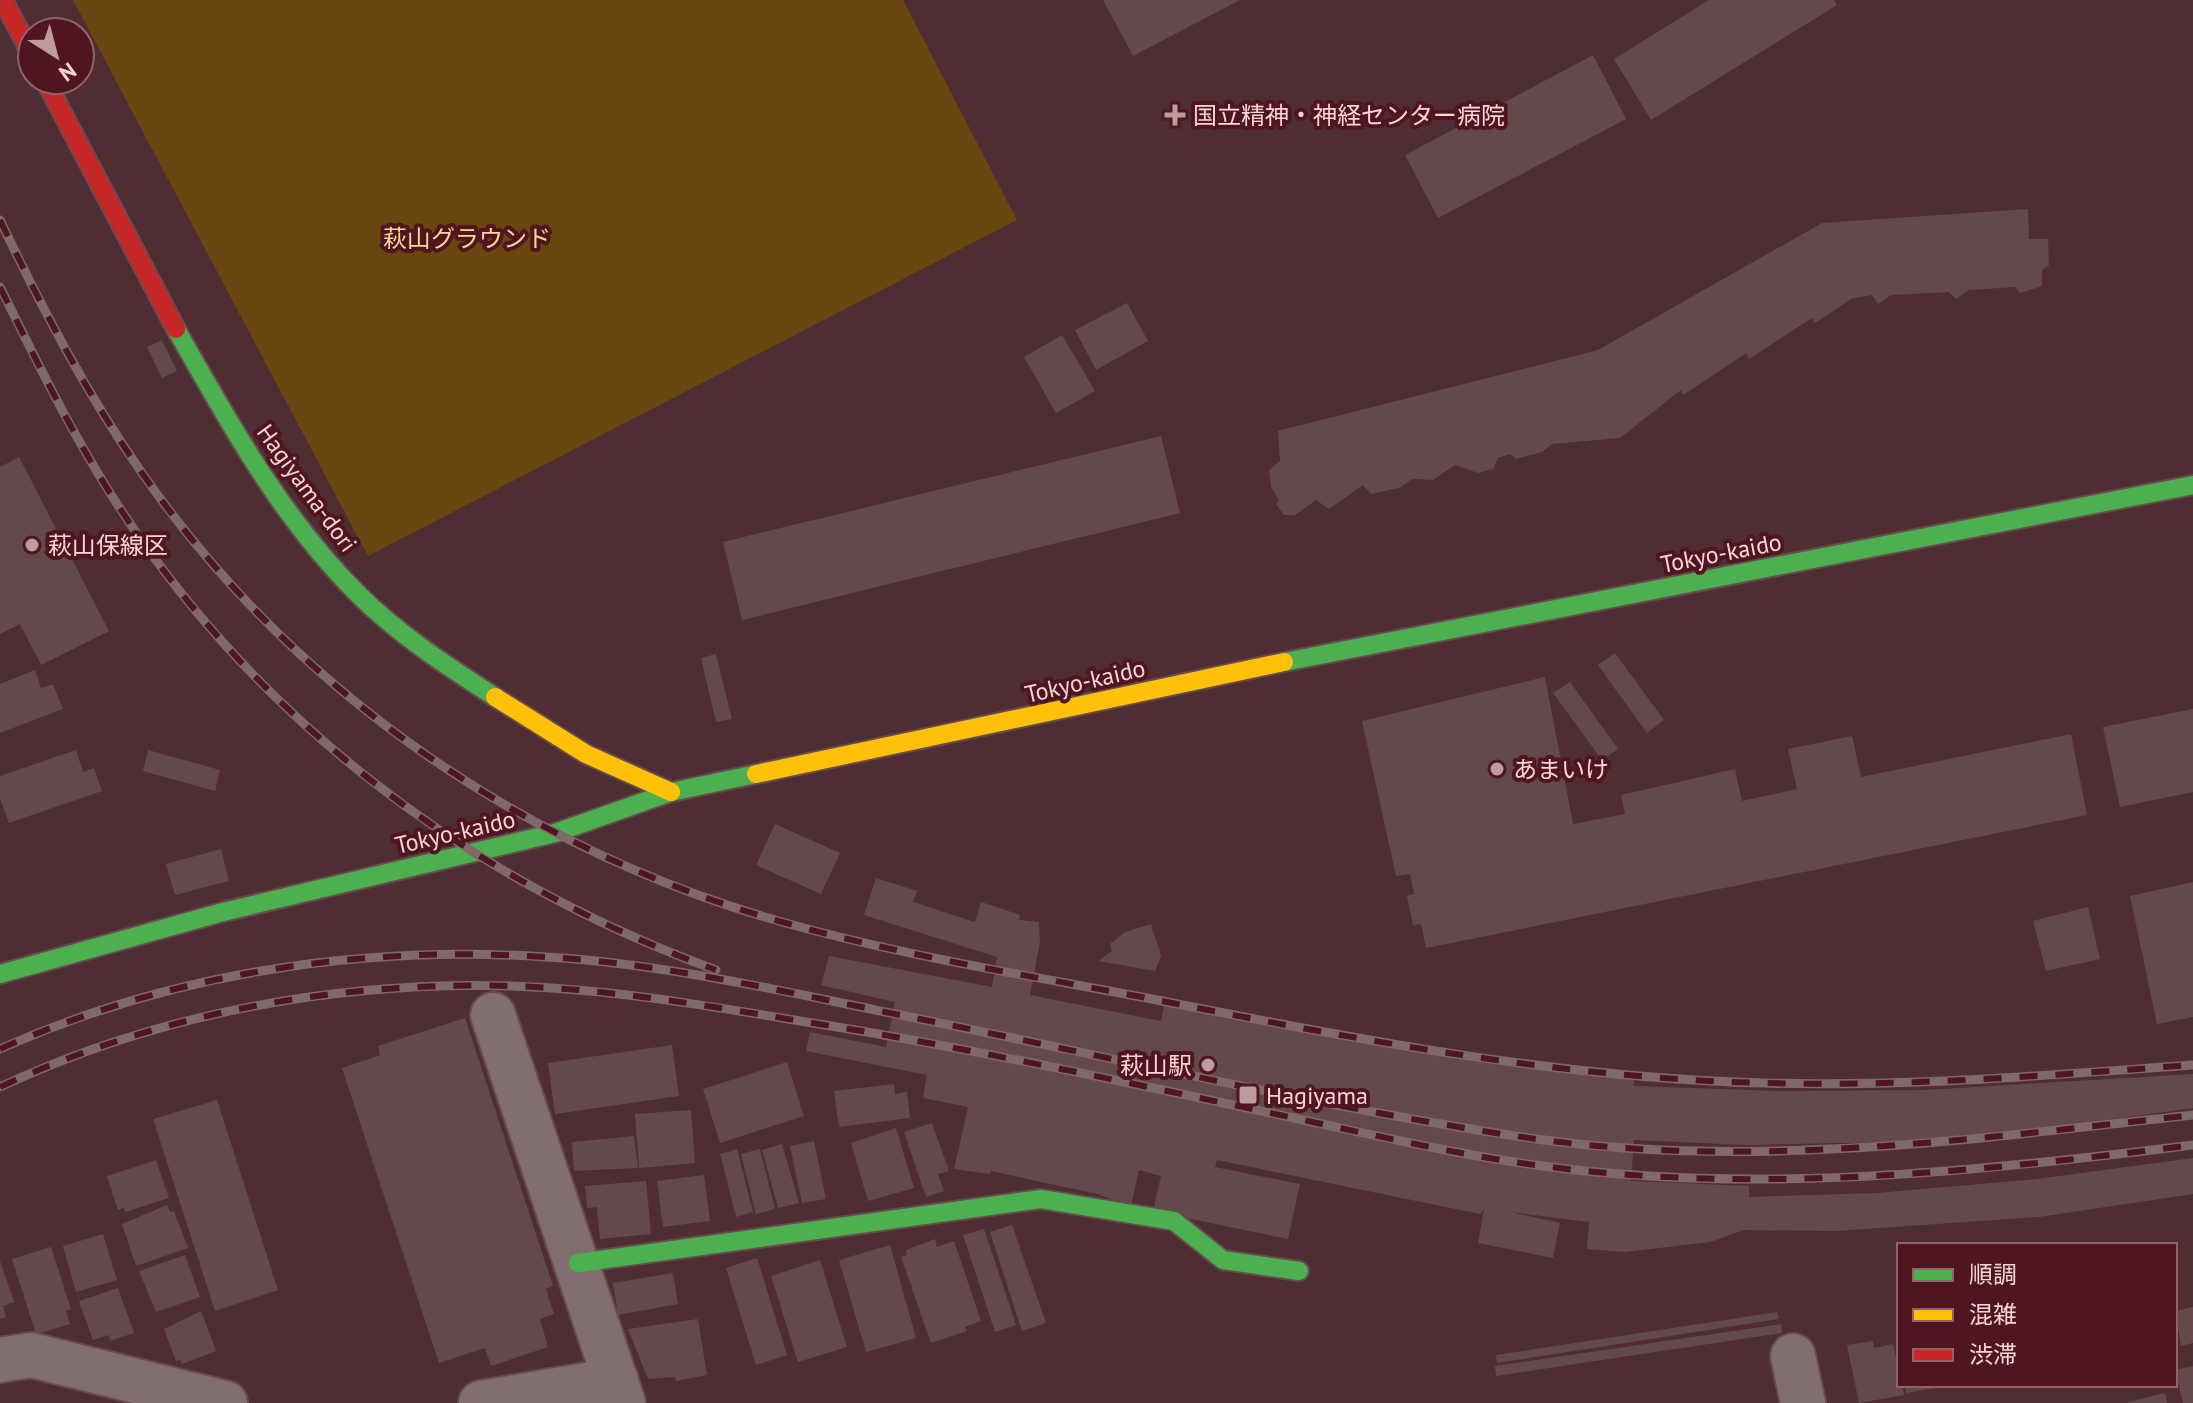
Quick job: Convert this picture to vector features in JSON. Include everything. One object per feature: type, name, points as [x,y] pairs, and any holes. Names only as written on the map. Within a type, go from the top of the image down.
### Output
[{"type":"street","points":[[3,0],[16,25]]},
{"type":"street","name":"Hagiyama-dori","points":[[54,96],[216,399],[292,515],[359,596],[438,660],[582,754],[628,778],[671,792]]},
{"type":"street","name":"Tokyo-kaido","points":[[0,974],[223,912],[555,833],[671,792],[1109,701],[1213,676],[2193,485]]},
{"type":"street","points":[[481,1403],[620,1392],[493,1015]]},
{"type":"street","points":[[578,1263],[1041,1199],[1174,1221],[1223,1260],[1299,1271]]},
{"type":"street","points":[[0,1360],[31,1355],[225,1403]]},
{"type":"street","points":[[1793,1356],[1803,1403]]},
{"type":"green space","name":"萩山グラウンド","points":[[73,0],[903,0],[1017,220],[368,556],[96,43],[96,16],[81,16]]},
{"type":"building","points":[[1103,0],[1240,0],[1133,56]]},
{"type":"building","points":[[1709,0],[1834,0],[1837,5],[1651,120],[1614,59]]},
{"type":"building","points":[[1593,55],[1626,119],[1438,218],[1405,155]]},
{"type":"building","points":[[2028,209],[2029,239],[2048,239],[2049,265],[2042,270],[2042,286],[2020,293],[2015,287],[1969,290],[1956,299],[1949,292],[1891,295],[1878,304],[1872,295],[1851,299],[1815,323],[1812,318],[1749,359],[1746,353],[1683,395],[1681,390],[1620,438],[1552,444],[1542,452],[1516,459],[1510,454],[1498,458],[1493,469],[1478,473],[1455,465],[1433,480],[1412,479],[1399,488],[1371,494],[1363,485],[1329,509],[1316,500],[1295,515],[1284,515],[1276,504],[1279,500],[1271,487],[1269,470],[1280,461],[1278,431],[1598,350],[1822,223]]},
{"type":"building","points":[[1127,303],[1148,341],[1096,370],[1075,330]]},
{"type":"building","points":[[1062,335],[1095,391],[1056,413],[1024,357]]},
{"type":"building","points":[[162,340],[177,371],[162,378],[147,347]]},
{"type":"building","points":[[1161,436],[1180,513],[742,620],[723,542]]},
{"type":"building","name":"萩山保線区","points":[[19,457],[109,631],[41,665],[20,624],[0,634],[0,467]]},
{"type":"building","points":[[1615,653],[1664,720],[1647,733],[1598,665]]},
{"type":"building","points":[[716,654],[732,719],[716,722],[701,658]]},
{"type":"building","points":[[35,670],[41,688],[53,684],[63,709],[0,733],[0,684]]},
{"type":"building","points":[[1545,677],[1573,824],[1625,814],[1621,795],[1735,769],[1742,801],[1797,789],[1788,749],[1852,736],[1861,777],[2071,734],[2087,815],[1426,948],[1421,924],[1413,925],[1407,896],[1414,894],[1410,874],[1396,876],[1362,721]]},
{"type":"building","points":[[1570,682],[1618,749],[1602,760],[1553,693]]},
{"type":"building","points":[[2193,709],[2193,792],[2120,807],[2103,727]]},
{"type":"building","points":[[76,750],[83,772],[94,768],[102,791],[9,823],[0,798],[0,776]]},
{"type":"building","points":[[148,750],[220,770],[215,791],[143,771]]},
{"type":"building","points":[[775,824],[840,853],[821,894],[756,865]]},
{"type":"building","points":[[221,849],[229,881],[175,895],[166,864]]},
{"type":"building","name":"萩山駅","points":[[876,878],[917,891],[913,902],[975,922],[981,902],[1020,915],[1019,920],[1039,922],[1040,942],[1030,995],[1161,1021],[1164,1005],[1450,1057],[1635,1075],[1633,1086],[1780,1091],[1925,1090],[2193,1074],[2193,1108],[2070,1125],[1898,1142],[1745,1145],[1634,1140],[1631,1181],[1749,1186],[1749,1197],[1877,1193],[2037,1179],[2193,1158],[2193,1194],[2039,1217],[1836,1231],[1744,1230],[1710,1242],[1625,1252],[1587,1249],[1589,1222],[1510,1212],[1560,1223],[1553,1258],[1478,1243],[1484,1209],[1480,1214],[1217,1160],[1215,1167],[1300,1184],[1288,1239],[1153,1211],[1161,1176],[1139,1170],[1131,1207],[1097,1194],[991,1171],[990,1174],[954,1169],[968,1107],[923,1098],[927,1075],[806,1051],[810,1032],[886,1047],[895,1002],[821,985],[829,956],[992,987],[997,957],[864,915]]},
{"type":"building","points":[[2193,882],[2193,1017],[2157,1024],[2130,896]]},
{"type":"building","points":[[2088,907],[2100,959],[2046,971],[2033,921]]},
{"type":"building","points":[[1151,924],[1161,956],[1155,971],[1098,961],[1112,951],[1110,944],[1125,932]]},
{"type":"building","points":[[465,1018],[553,1286],[546,1289],[554,1314],[540,1319],[548,1347],[491,1366],[485,1348],[439,1363],[342,1068],[380,1055],[378,1046]]},
{"type":"building","points":[[672,1045],[679,1096],[555,1114],[548,1063]]},
{"type":"building","points":[[787,1062],[804,1116],[720,1143],[703,1089]]},
{"type":"building","points":[[894,1084],[895,1094],[907,1092],[910,1118],[839,1127],[834,1091]]},
{"type":"building","points":[[217,1100],[278,1290],[215,1311],[153,1119]]},
{"type":"building","points":[[691,1110],[695,1163],[639,1168],[635,1114]]},
{"type":"building","points":[[932,1123],[949,1171],[938,1174],[944,1191],[926,1197],[904,1132]]},
{"type":"building","points":[[896,1128],[914,1188],[868,1201],[851,1143]]},
{"type":"building","points":[[634,1136],[638,1168],[574,1171],[572,1142]]},
{"type":"building","points":[[814,1141],[826,1199],[802,1203],[790,1146]]},
{"type":"building","points":[[782,1144],[799,1203],[778,1208],[762,1150]]},
{"type":"building","points":[[737,1149],[753,1212],[736,1217],[720,1154]]},
{"type":"building","points":[[760,1149],[775,1209],[756,1214],[741,1154]]},
{"type":"building","points":[[156,1160],[169,1198],[125,1212],[124,1208],[118,1210],[107,1176]]},
{"type":"building","points":[[704,1175],[710,1221],[663,1227],[657,1181]]},
{"type":"building","points":[[646,1181],[651,1234],[600,1239],[597,1207],[587,1208],[585,1186]]},
{"type":"building","points":[[167,1205],[170,1212],[174,1211],[188,1248],[136,1266],[122,1224]]},
{"type":"building","points":[[1012,1225],[1046,1323],[1022,1331],[990,1232]]},
{"type":"building","points":[[984,1229],[1016,1325],[995,1332],[963,1235]]},
{"type":"building","points":[[103,1234],[117,1280],[76,1292],[63,1246]]},
{"type":"building","points":[[935,1239],[937,1247],[954,1241],[981,1321],[965,1327],[967,1331],[931,1343],[901,1257],[907,1255],[906,1250]]},
{"type":"building","points":[[890,1245],[916,1338],[866,1352],[839,1260]]},
{"type":"building","points":[[51,1247],[71,1309],[66,1311],[70,1324],[36,1334],[12,1259]]},
{"type":"building","points":[[185,1255],[200,1297],[156,1312],[139,1271]]},
{"type":"building","points":[[757,1258],[787,1355],[756,1365],[726,1268]]},
{"type":"building","points":[[820,1260],[847,1347],[798,1362],[771,1276]]},
{"type":"building","points":[[0,1261],[14,1302],[3,1306],[6,1317],[0,1319]]},
{"type":"building","points":[[673,1273],[678,1304],[618,1315],[613,1283]]},
{"type":"building","points":[[118,1288],[134,1333],[110,1341],[108,1335],[93,1340],[79,1301]]},
{"type":"building","points":[[2193,1307],[2193,1343],[2181,1346],[2177,1311]]},
{"type":"building","points":[[201,1311],[216,1351],[182,1364],[180,1360],[176,1361],[164,1329]]},
{"type":"building","points":[[1777,1312],[1779,1319],[1497,1363],[1496,1355]]},
{"type":"building","points":[[698,1319],[707,1375],[676,1381],[675,1377],[648,1379],[628,1329]]},
{"type":"building","points":[[1781,1324],[1782,1333],[1496,1376],[1495,1366]]},
{"type":"building","points":[[1873,1341],[1874,1348],[1893,1344],[1897,1387],[1902,1387],[1904,1395],[1859,1403],[1847,1345]]},
{"type":"building","points":[[2193,1366],[2193,1403],[2183,1403],[2177,1370]]},
{"type":"building","points":[[1905,1387],[1941,1387],[1906,1393]]},
{"type":"building","points":[[2165,1393],[2167,1403],[2128,1403],[2128,1402]]},
{"type":"railway","points":[[0,220],[66,350],[122,443],[204,554],[272,628],[347,695],[428,756],[513,810],[603,856],[696,894],[793,925],[926,956],[1380,1042],[1533,1065],[1687,1080],[1818,1084],[1978,1079],[2193,1065]]},
{"type":"railway","points":[[0,287],[88,457],[159,564],[222,642],[292,713],[367,778],[448,836],[533,887],[623,932],[716,970]]},
{"type":"railway","points":[[0,1049],[131,1001],[199,983],[337,961],[476,954],[592,961],[684,973],[1379,1113],[1536,1139],[1618,1148],[1782,1151],[1864,1147],[2193,1115]]},
{"type":"railway","points":[[0,1087],[122,1039],[250,1007],[380,989],[511,986],[584,990],[656,999],[862,1031],[1047,1066],[1444,1150],[1617,1174],[1782,1179],[1864,1176],[2030,1164],[2193,1145]]},
{"type":"traffic: fast","points":[[176,329],[258,468],[330,565],[390,623],[441,662],[495,697]]},
{"type":"traffic: fast","points":[[1284,662],[2193,485]]},
{"type":"traffic: fast","points":[[0,974],[223,912],[555,833],[671,792],[756,774]]},
{"type":"traffic: fast","points":[[578,1263],[1041,1199],[1174,1221],[1223,1260],[1299,1271]]},
{"type":"traffic: slow","points":[[756,774],[1284,662]]},
{"type":"traffic: slow","points":[[495,697],[586,754],[671,792]]},
{"type":"traffic: jam","points":[[3,0],[16,25]]},
{"type":"traffic: jam","points":[[53,96],[176,329]]},
{"type":"place","name":"国立精神・神経センター病院","points":[[1175,115]]},
{"type":"place","name":"萩山保線区","points":[[32,545]]},
{"type":"place","name":"あまいけ","points":[[1497,769]]},
{"type":"place","name":"萩山駅","points":[[1208,1065]]},
{"type":"place","name":"Hagiyama","points":[[1248,1095]]}]
